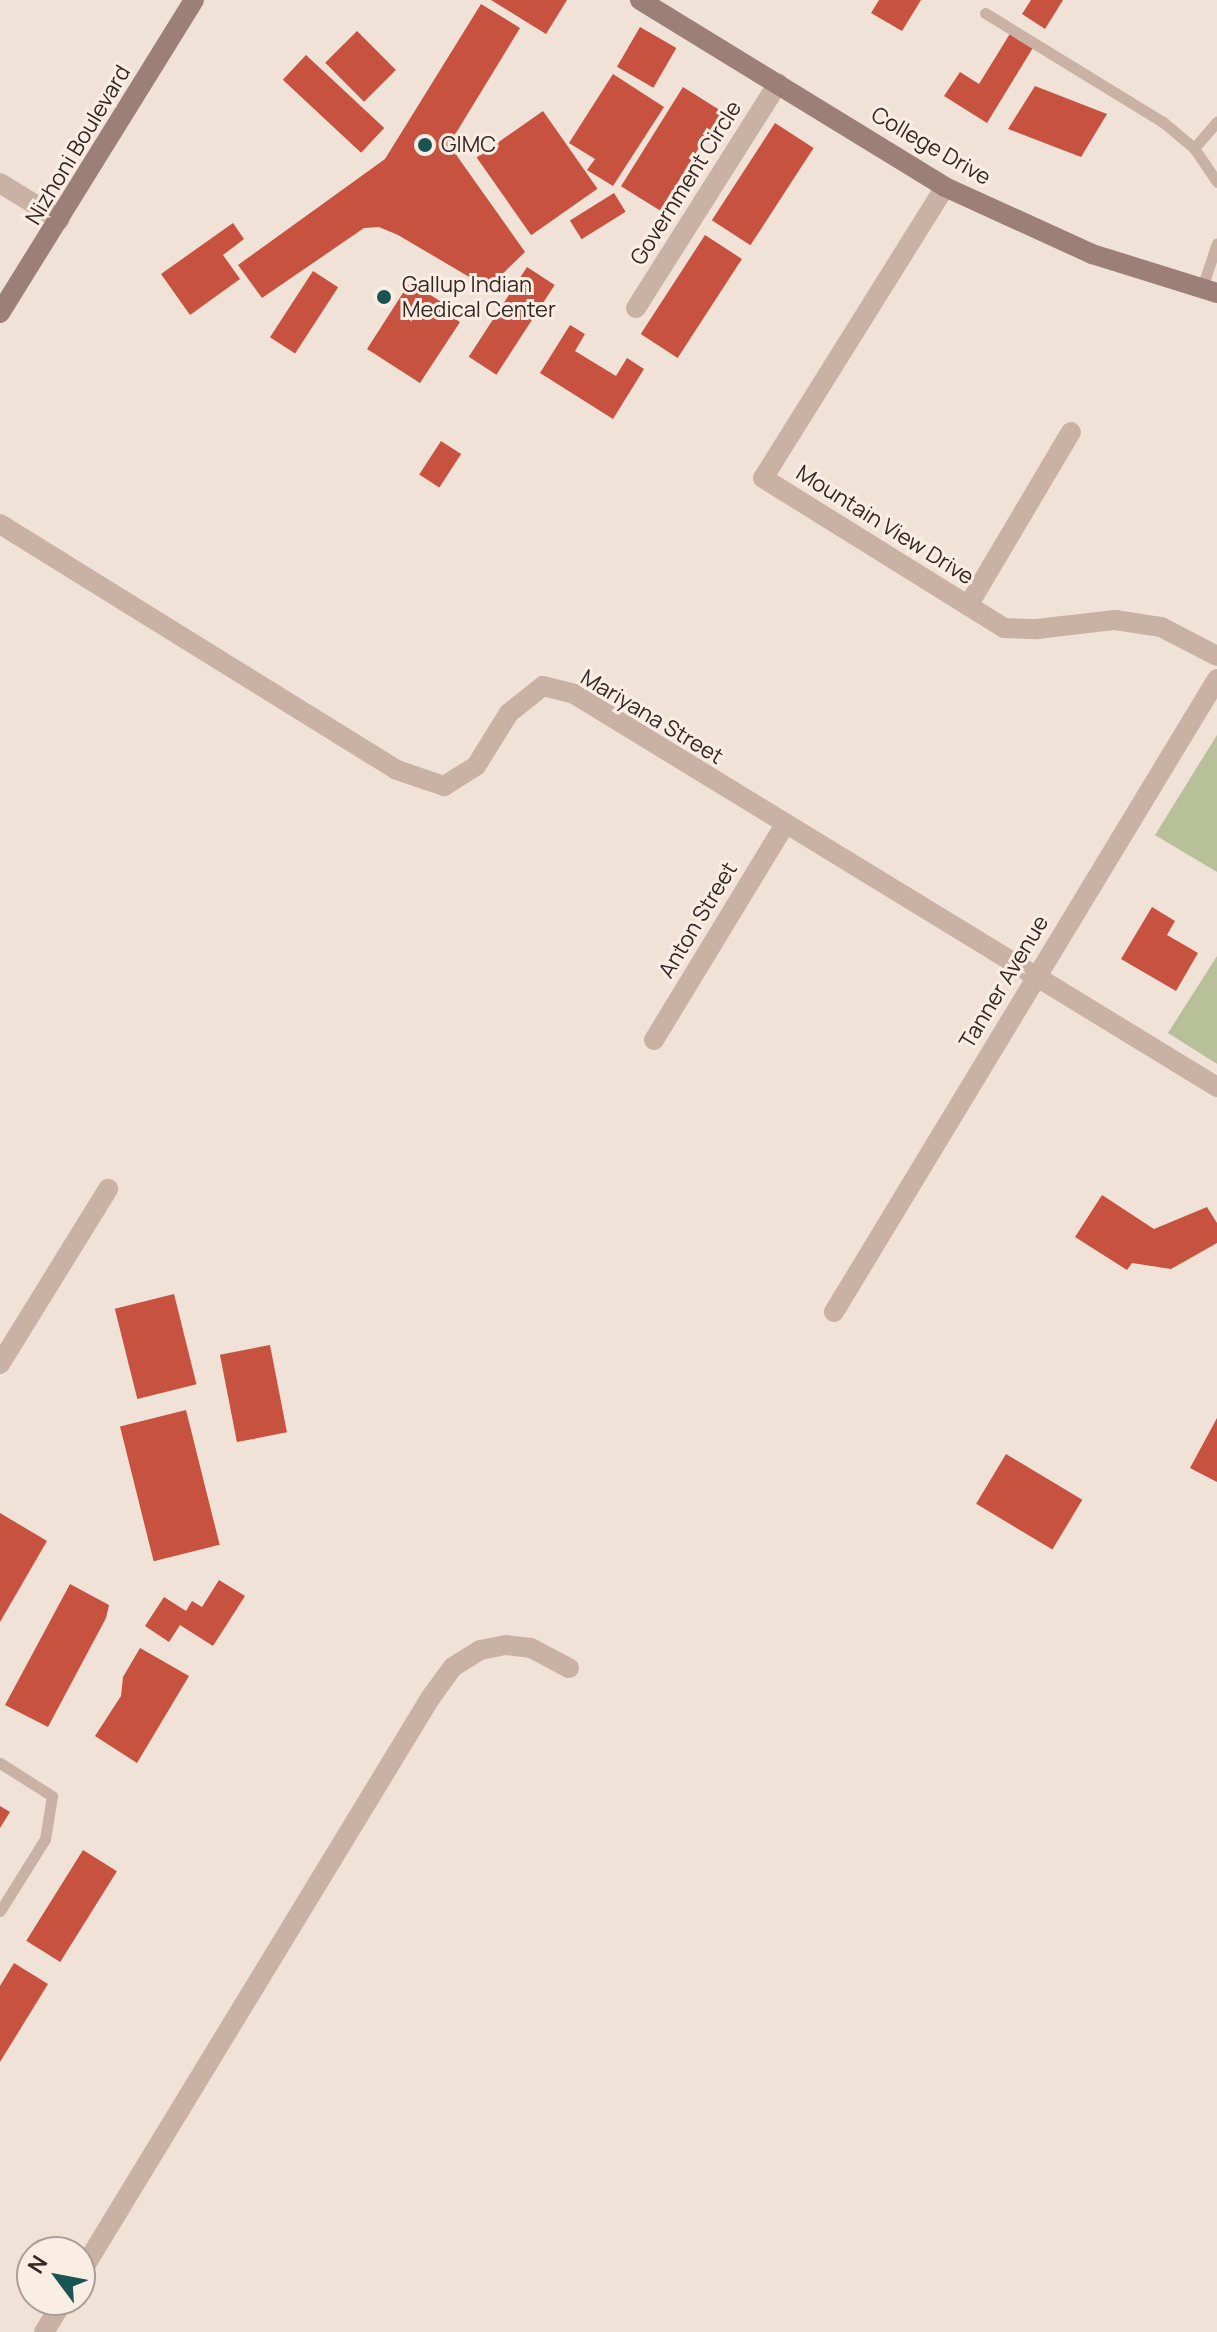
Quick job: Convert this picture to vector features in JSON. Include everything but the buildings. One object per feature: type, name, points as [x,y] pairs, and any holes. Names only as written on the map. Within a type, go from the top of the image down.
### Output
[{"type":"main road","name":"Nizhoni Boulevard","points":[[0,313],[194,0]]},
{"type":"main road","name":"College Drive","points":[[640,0],[945,187],[1092,254],[1209,291]]},
{"type":"street","name":"Government Circle","points":[[636,308],[778,83]]},
{"type":"street","points":[[0,183],[60,220]]},
{"type":"street","name":"Mountain View Drive","points":[[945,187],[763,478],[1004,628],[1037,629],[1115,620],[1161,627],[1217,656]]},
{"type":"street","points":[[968,606],[1071,432]]},
{"type":"street","name":"Mariyana Street","points":[[0,524],[397,770],[444,786],[476,766],[509,713],[543,686],[574,694],[784,826],[1217,1087]]},
{"type":"street","name":"Tanner Avenue","points":[[834,1312],[1217,679]]},
{"type":"street","name":"Anton Street","points":[[654,1040],[784,826]]},
{"type":"street","points":[[0,1364],[108,1189]]},
{"type":"street","points":[[96,2248],[431,1697],[453,1667],[480,1650],[506,1645],[531,1648],[569,1668]]},
{"type":"lane","points":[[985,13],[1163,122],[1194,148],[1217,182]]},
{"type":"lane","points":[[1194,148],[1217,122]]},
{"type":"lane","points":[[1209,291],[1217,243]]},
{"type":"lane","points":[[0,1763],[52,1796],[45,1839],[0,1911]]},
{"type":"green space","points":[[1217,735],[1217,872],[1155,835]]},
{"type":"green space","points":[[1217,956],[1217,1064],[1168,1033]]},
{"type":"place","name":"GIMC","points":[[425,145]]},
{"type":"place","name":"Gallup Indian Medical Center","points":[[384,297]]}]
